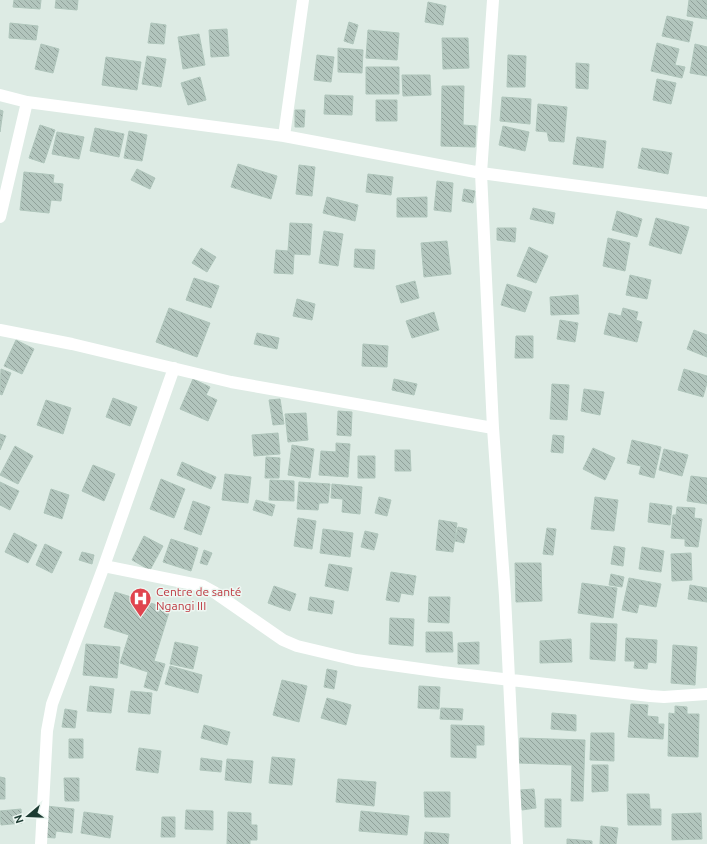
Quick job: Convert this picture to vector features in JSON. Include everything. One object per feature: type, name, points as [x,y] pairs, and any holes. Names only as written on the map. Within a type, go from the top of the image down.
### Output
[{"type":"street","points":[[284,136],[303,0]]},
{"type":"street","points":[[493,0],[481,173],[493,428],[505,596],[517,844]]},
{"type":"street","points":[[0,95],[27,102],[284,136],[481,173],[707,203]]},
{"type":"street","points":[[0,217],[27,102]]},
{"type":"street","points":[[0,330],[72,344],[231,382],[493,428]]},
{"type":"street","points":[[41,844],[47,731],[52,704],[104,566],[174,368]]},
{"type":"street","points":[[104,566],[203,586],[283,640],[297,646],[356,660],[442,672],[509,678],[650,696],[664,697],[707,694]]},
{"type":"building","points":[[14,0],[41,0],[40,9],[13,7]]},
{"type":"building","points":[[56,0],[78,0],[77,10],[55,8]]},
{"type":"building","points":[[689,0],[707,0],[707,19],[687,16]]},
{"type":"building","points":[[428,2],[446,6],[443,25],[425,22]]},
{"type":"building","points":[[667,16],[693,22],[689,42],[662,36]]},
{"type":"building","points":[[349,22],[358,25],[353,44],[344,41]]},
{"type":"building","points":[[10,23],[38,26],[36,40],[9,38]]},
{"type":"building","points":[[151,23],[166,25],[164,44],[148,43]]},
{"type":"building","points":[[227,29],[229,56],[211,57],[209,30]]},
{"type":"building","points":[[368,30],[399,33],[397,60],[366,58]]},
{"type":"building","points":[[199,34],[205,65],[183,69],[178,37]]},
{"type":"building","points":[[442,38],[468,38],[469,68],[443,69]]},
{"type":"building","points":[[657,43],[679,49],[675,65],[685,67],[682,78],[651,71]]},
{"type":"building","points":[[41,44],[59,49],[53,73],[35,69]]},
{"type":"building","points":[[695,44],[707,47],[707,76],[690,73]]},
{"type":"building","points":[[338,48],[363,50],[362,73],[338,72]]},
{"type":"building","points":[[317,55],[334,57],[331,82],[314,80]]},
{"type":"building","points":[[508,55],[526,56],[525,87],[507,87]]},
{"type":"building","points":[[147,56],[166,59],[161,87],[142,84]]},
{"type":"building","points":[[106,57],[141,62],[137,90],[102,85]]},
{"type":"building","points":[[576,63],[589,64],[588,89],[576,88]]},
{"type":"building","points":[[366,67],[399,67],[399,94],[366,94]]},
{"type":"building","points":[[402,75],[430,75],[431,95],[403,96]]},
{"type":"building","points":[[200,77],[206,100],[188,105],[181,83]]},
{"type":"building","points":[[657,79],[676,83],[671,104],[653,100]]},
{"type":"building","points":[[442,86],[464,86],[463,125],[476,126],[475,147],[441,146]]},
{"type":"building","points":[[325,95],[353,96],[352,115],[324,114]]},
{"type":"building","points":[[502,97],[531,99],[530,124],[500,121]]},
{"type":"building","points":[[376,100],[397,100],[397,121],[376,121]]},
{"type":"building","points":[[538,104],[567,107],[564,142],[549,141],[547,132],[536,131]]},
{"type":"building","points":[[0,110],[3,111],[0,132]]},
{"type":"building","points":[[295,110],[305,110],[304,127],[295,127]]},
{"type":"building","points":[[40,125],[55,130],[44,163],[29,158]]},
{"type":"building","points":[[503,126],[529,132],[525,151],[499,145]]},
{"type":"building","points":[[95,128],[124,134],[119,157],[90,151]]},
{"type":"building","points":[[129,131],[147,135],[142,161],[124,158]]},
{"type":"building","points":[[57,132],[84,137],[79,159],[52,154]]},
{"type":"building","points":[[577,137],[606,141],[603,168],[573,164]]},
{"type":"building","points":[[642,148],[672,153],[668,174],[638,168]]},
{"type":"building","points":[[238,164],[277,176],[271,199],[231,187]]},
{"type":"building","points":[[299,165],[315,167],[312,196],[296,194]]},
{"type":"building","points":[[137,169],[155,178],[150,189],[131,180]]},
{"type":"building","points":[[24,172],[54,175],[53,183],[63,184],[61,201],[51,200],[49,213],[20,210]]},
{"type":"building","points":[[368,174],[393,177],[391,195],[366,192]]},
{"type":"building","points":[[437,181],[453,183],[451,212],[434,210]]},
{"type":"building","points":[[464,189],[475,191],[473,203],[462,201]]},
{"type":"building","points":[[327,197],[358,205],[355,221],[323,213]]},
{"type":"building","points":[[427,197],[427,217],[397,217],[397,198]]},
{"type":"building","points":[[533,208],[555,213],[553,224],[530,219]]},
{"type":"building","points":[[617,211],[642,219],[637,237],[612,230]]},
{"type":"building","points":[[656,218],[689,227],[681,254],[649,245]]},
{"type":"building","points":[[290,223],[312,224],[310,255],[294,254],[293,274],[274,273],[276,250],[288,251]]},
{"type":"building","points":[[497,228],[516,228],[515,242],[497,240]]},
{"type":"building","points":[[324,231],[343,234],[338,266],[319,263]]},
{"type":"building","points":[[608,238],[630,243],[625,271],[603,266]]},
{"type":"building","points":[[447,241],[451,274],[424,277],[421,243]]},
{"type":"building","points":[[529,247],[548,256],[536,283],[517,276]]},
{"type":"building","points":[[201,248],[216,257],[207,272],[192,263]]},
{"type":"building","points":[[355,249],[375,250],[374,269],[354,267]]},
{"type":"building","points":[[630,275],[651,280],[647,299],[626,295]]},
{"type":"building","points":[[194,278],[219,286],[211,308],[186,300]]},
{"type":"building","points":[[415,281],[419,298],[401,303],[396,286]]},
{"type":"building","points":[[507,284],[532,292],[525,312],[501,305]]},
{"type":"building","points":[[578,295],[579,314],[551,315],[550,297]]},
{"type":"building","points":[[297,299],[315,304],[312,320],[293,316]]},
{"type":"building","points":[[169,308],[210,323],[197,357],[156,342]]},
{"type":"building","points":[[623,308],[638,312],[636,320],[642,322],[637,342],[604,334],[609,313],[621,316]]},
{"type":"building","points":[[434,312],[439,330],[412,338],[406,321]]},
{"type":"building","points":[[560,320],[578,323],[575,342],[557,339]]},
{"type":"building","points":[[694,330],[707,335],[707,357],[687,349]]},
{"type":"building","points":[[257,333],[279,338],[277,349],[254,344]]},
{"type":"building","points":[[516,336],[533,336],[533,358],[515,358]]},
{"type":"building","points":[[16,340],[34,349],[22,374],[4,366]]},
{"type":"building","points":[[363,344],[388,346],[387,367],[362,366]]},
{"type":"building","points":[[1,369],[11,373],[2,395],[0,394]]},
{"type":"building","points":[[684,369],[707,376],[707,383],[703,397],[678,390]]},
{"type":"building","points":[[193,379],[210,387],[206,395],[217,400],[208,421],[180,409]]},
{"type":"building","points":[[394,379],[417,384],[414,395],[392,390]]},
{"type":"building","points":[[552,384],[569,385],[567,420],[550,419]]},
{"type":"building","points":[[584,389],[604,392],[600,415],[581,411]]},
{"type":"building","points":[[113,398],[137,407],[130,426],[106,417]]},
{"type":"building","points":[[280,399],[284,424],[273,425],[269,400]]},
{"type":"building","points":[[46,400],[71,408],[63,434],[37,425]]},
{"type":"building","points":[[338,411],[352,412],[351,436],[337,435]]},
{"type":"building","points":[[306,413],[308,440],[288,442],[285,414]]},
{"type":"building","points":[[278,433],[280,454],[254,456],[252,435]]},
{"type":"building","points":[[0,434],[6,436],[0,450]]},
{"type":"building","points":[[553,435],[564,436],[563,453],[551,452]]},
{"type":"building","points":[[632,440],[661,447],[654,478],[639,474],[641,466],[627,463]]},
{"type":"building","points":[[336,443],[350,444],[348,477],[319,475],[321,451],[336,452]]},
{"type":"building","points":[[292,445],[314,449],[310,478],[288,475]]},
{"type":"building","points":[[15,446],[33,456],[18,484],[0,475]]},
{"type":"building","points":[[593,448],[615,458],[605,480],[583,469]]},
{"type":"building","points":[[664,449],[688,455],[682,476],[659,470]]},
{"type":"building","points":[[395,450],[410,450],[411,471],[395,471]]},
{"type":"building","points":[[358,456],[375,456],[375,478],[358,478]]},
{"type":"building","points":[[266,457],[280,458],[279,478],[265,478]]},
{"type":"building","points":[[182,462],[216,477],[211,489],[177,475]]},
{"type":"building","points":[[93,465],[115,474],[104,501],[82,491]]},
{"type":"building","points":[[225,474],[251,477],[248,503],[222,500]]},
{"type":"building","points":[[691,476],[707,478],[707,504],[687,501]]},
{"type":"building","points":[[161,479],[185,489],[174,518],[150,509]]},
{"type":"building","points":[[270,480],[294,481],[294,501],[269,500]]},
{"type":"building","points":[[0,482],[19,491],[10,510],[0,505]]},
{"type":"building","points":[[299,482],[330,484],[328,503],[319,503],[318,510],[297,509]]},
{"type":"building","points":[[332,484],[362,487],[360,514],[342,512],[343,499],[331,498]]},
{"type":"building","points":[[51,489],[69,495],[62,519],[44,513]]},
{"type":"building","points":[[379,497],[391,500],[387,516],[375,513]]},
{"type":"building","points":[[595,497],[618,500],[614,531],[591,529]]},
{"type":"building","points":[[256,500],[275,505],[272,516],[253,510]]},
{"type":"building","points":[[193,501],[210,507],[201,535],[184,529]]},
{"type":"building","points":[[650,503],[672,506],[670,525],[648,522]]},
{"type":"building","points":[[677,507],[695,508],[694,518],[702,519],[698,547],[685,546],[685,539],[671,538],[673,515],[676,515]]},
{"type":"building","points":[[298,518],[316,521],[312,549],[294,546]]},
{"type":"building","points":[[439,520],[457,523],[453,552],[436,550]]},
{"type":"building","points":[[458,527],[467,529],[464,543],[455,541]]},
{"type":"building","points":[[547,528],[556,529],[553,555],[543,554]]},
{"type":"building","points":[[323,529],[353,533],[350,557],[320,553]]},
{"type":"building","points":[[365,531],[378,534],[374,550],[361,547]]},
{"type":"building","points":[[14,533],[37,545],[28,563],[5,552]]},
{"type":"building","points":[[144,536],[163,546],[150,570],[132,560]]},
{"type":"building","points":[[171,539],[198,548],[191,571],[163,562]]},
{"type":"building","points":[[45,544],[62,552],[52,573],[36,565]]},
{"type":"building","points":[[614,546],[625,548],[623,566],[611,564]]},
{"type":"building","points":[[642,547],[664,551],[661,572],[639,569]]},
{"type":"building","points":[[204,550],[212,553],[207,565],[200,563]]},
{"type":"building","points":[[82,552],[94,555],[92,564],[79,560]]},
{"type":"building","points":[[691,553],[692,580],[672,581],[671,554]]},
{"type":"building","points":[[515,563],[541,563],[542,601],[516,602]]},
{"type":"building","points":[[329,564],[352,568],[348,591],[325,586]]},
{"type":"building","points":[[391,572],[416,576],[413,595],[401,593],[399,602],[386,600]]},
{"type":"building","points":[[611,574],[624,577],[622,587],[609,585]]},
{"type":"building","points":[[629,578],[661,584],[656,607],[639,604],[637,613],[622,610]]},
{"type":"building","points":[[582,583],[617,588],[613,618],[578,613]]},
{"type":"building","points":[[690,585],[707,588],[707,602],[688,599]]},
{"type":"building","points":[[274,586],[296,594],[290,611],[268,603]]},
{"type":"building","points":[[115,592],[170,609],[154,661],[165,664],[157,691],[144,687],[148,672],[120,663],[129,635],[104,627]]},
{"type":"building","points":[[310,597],[334,601],[332,614],[308,610]]},
{"type":"building","points":[[429,597],[450,597],[449,623],[428,622]]},
{"type":"building","points":[[390,618],[414,619],[413,646],[389,644]]},
{"type":"building","points":[[591,623],[617,624],[615,661],[590,659]]},
{"type":"building","points":[[426,632],[452,632],[453,652],[426,652]]},
{"type":"building","points":[[626,638],[657,640],[656,663],[648,662],[647,669],[634,668],[635,661],[625,661]]},
{"type":"building","points":[[571,639],[572,662],[540,663],[540,641]]},
{"type":"building","points":[[175,642],[198,647],[193,669],[170,664]]},
{"type":"building","points":[[479,642],[479,664],[458,664],[458,643]]},
{"type":"building","points":[[86,644],[120,647],[117,678],[83,675]]},
{"type":"building","points":[[673,645],[697,647],[695,685],[671,683]]},
{"type":"building","points":[[170,666],[202,675],[198,693],[165,684]]},
{"type":"building","points":[[327,669],[337,671],[334,689],[324,687]]},
{"type":"building","points":[[282,680],[307,686],[299,722],[273,715]]},
{"type":"building","points":[[90,686],[114,689],[111,713],[87,711]]},
{"type":"building","points":[[419,686],[440,687],[439,709],[418,708]]},
{"type":"building","points":[[131,691],[152,693],[150,714],[128,712]]},
{"type":"building","points":[[327,698],[351,705],[346,725],[321,718]]},
{"type":"building","points":[[631,704],[648,705],[647,716],[658,717],[658,724],[664,724],[663,739],[628,737]]},
{"type":"building","points":[[675,706],[687,707],[687,714],[699,714],[698,757],[668,756],[669,713],[675,714]]},
{"type":"building","points":[[441,708],[463,709],[462,720],[440,719]]},
{"type":"building","points":[[65,709],[77,711],[75,728],[62,727]]},
{"type":"building","points":[[552,713],[576,715],[576,731],[551,729]]},
{"type":"building","points":[[204,725],[230,732],[227,745],[201,738]]},
{"type":"building","points":[[451,725],[484,726],[484,745],[476,745],[476,758],[451,757]]},
{"type":"building","points":[[591,733],[614,733],[614,761],[590,760]]},
{"type":"building","points":[[520,738],[585,740],[583,801],[571,801],[572,765],[519,763]]},
{"type":"building","points":[[69,739],[83,739],[83,758],[69,758]]},
{"type":"building","points":[[139,748],[161,751],[158,773],[136,770]]},
{"type":"building","points":[[272,757],[295,759],[292,785],[269,783]]},
{"type":"building","points":[[201,758],[222,761],[221,772],[200,770]]},
{"type":"building","points":[[227,759],[253,761],[251,783],[225,780]]},
{"type":"building","points":[[592,765],[608,765],[608,791],[592,792]]},
{"type":"building","points":[[0,777],[5,778],[5,799],[0,799]]},
{"type":"building","points":[[64,778],[79,778],[79,801],[65,801]]},
{"type":"building","points":[[338,779],[376,782],[374,806],[336,802]]},
{"type":"building","points":[[534,789],[536,808],[522,810],[520,790]]},
{"type":"building","points":[[424,792],[450,792],[450,817],[425,817]]},
{"type":"building","points":[[627,794],[649,794],[650,809],[661,809],[661,825],[628,825]]},
{"type":"building","points":[[545,799],[561,799],[561,827],[545,827]]},
{"type":"building","points":[[46,806],[74,809],[72,833],[56,831],[55,838],[43,837]]},
{"type":"building","points":[[21,809],[22,823],[1,825],[0,811]]},
{"type":"building","points":[[186,810],[213,811],[213,830],[185,829]]},
{"type":"building","points":[[361,811],[409,816],[407,835],[359,831]]},
{"type":"building","points":[[84,812],[113,816],[110,838],[81,833]]},
{"type":"building","points":[[228,812],[251,813],[251,825],[257,825],[257,840],[250,840],[250,844],[227,844]]},
{"type":"building","points":[[701,813],[702,839],[672,840],[672,814]]},
{"type":"building","points":[[162,817],[175,817],[175,837],[161,837]]},
{"type":"building","points":[[601,826],[618,828],[616,844],[600,844]]},
{"type":"building","points":[[425,832],[449,834],[448,844],[424,844]]},
{"type":"building","points":[[567,839],[592,841],[592,844],[567,844]]},
{"type":"place","name":"Centre de santé Ngangi III","points":[[141,618]]}]
